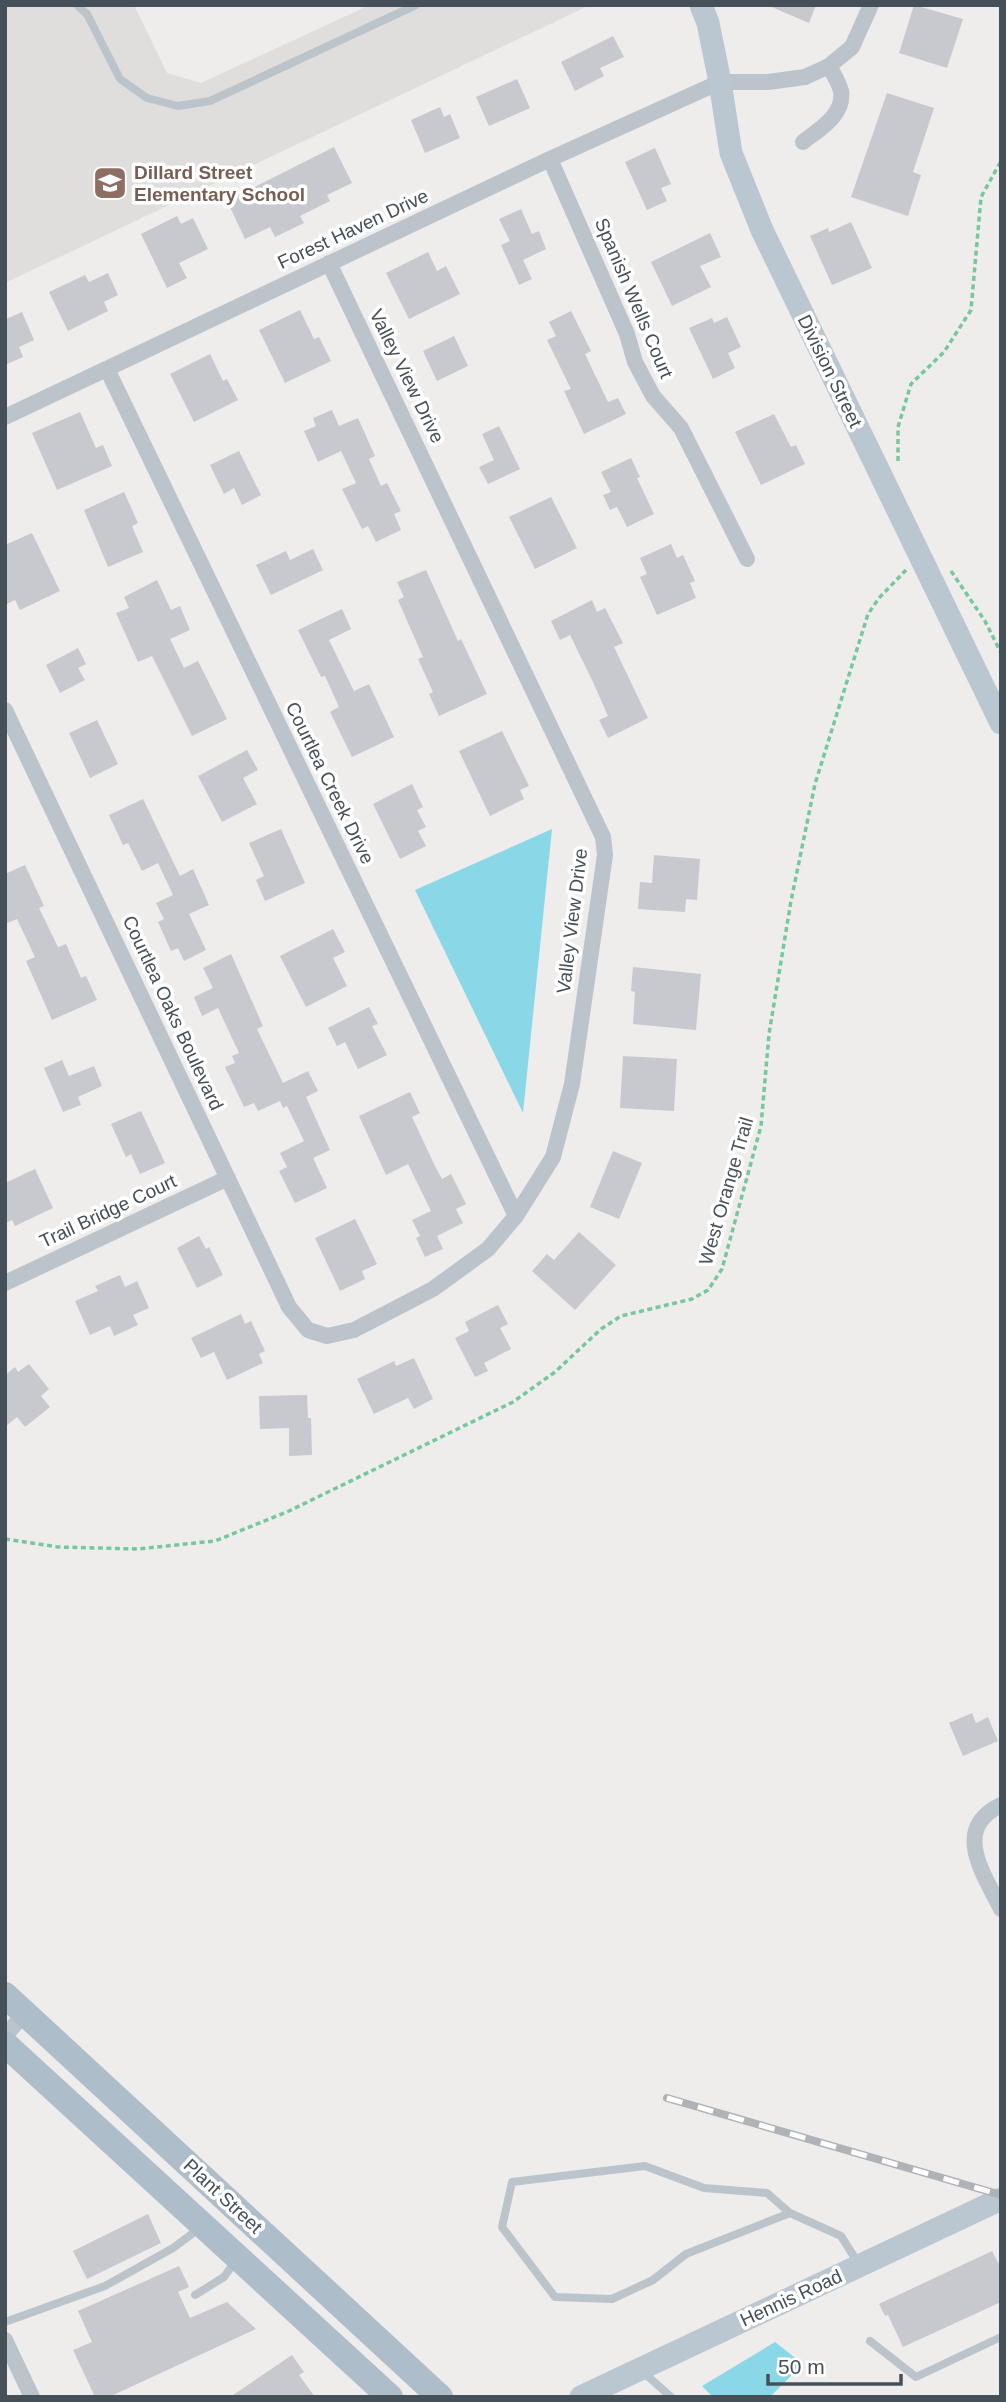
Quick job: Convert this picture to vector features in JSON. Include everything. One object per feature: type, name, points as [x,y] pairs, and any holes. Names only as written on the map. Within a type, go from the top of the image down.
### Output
[{"type":"main road","name":"Plant Street","points":[[5,1995],[440,2397]]},
{"type":"main road","name":"Plant Street","points":[[5,2044],[390,2397]]},
{"type":"street","name":"Division Street","points":[[701,5],[708,23],[720,82],[731,153],[762,230],[1001,723]]},
{"type":"street","points":[[720,82],[768,82],[805,77],[830,66],[852,47],[871,5]]},
{"type":"street","points":[[803,142],[829,122],[839,106],[841,92],[830,66]]},
{"type":"street","name":"Forest Haven Drive","points":[[5,417],[720,82]]},
{"type":"street","name":"Spanish Wells Court","points":[[551,159],[627,334],[635,362],[653,396],[681,428],[747,559]]},
{"type":"street","name":"Valley View Drive","points":[[307,1330],[327,1336],[354,1330],[433,1289],[488,1249],[516,1216],[553,1157],[572,1084],[605,855],[603,837],[329,264]]},
{"type":"street","name":"Courtlea Creek Drive","points":[[107,369],[516,1216]]},
{"type":"street","name":"Courtlea Oaks Boulevard","points":[[5,710],[289,1307],[307,1330]]},
{"type":"street","name":"Trail Bridge Court","points":[[5,1283],[228,1178]]},
{"type":"street","points":[[997,1807],[980,1820],[975,1835],[974,1852],[1001,1909]]},
{"type":"street","points":[[5,2036],[25,2013]]},
{"type":"street","name":"Hennis Road","points":[[581,2397],[1001,2199]]},
{"type":"street","points":[[5,2340],[32,2397]]},
{"type":"lane","points":[[77,5],[86,15],[120,79],[147,97],[178,106],[210,101],[416,5]]},
{"type":"lane","points":[[790,2213],[686,2254],[653,2280],[611,2299],[555,2297],[502,2227],[512,2182],[645,2166],[704,2188],[767,2193],[790,2213],[841,2236],[859,2266]]},
{"type":"lane","points":[[5,2322],[105,2286],[173,2248],[204,2226]]},
{"type":"lane","points":[[195,2295],[224,2277],[238,2258]]},
{"type":"lane","points":[[870,2341],[916,2378],[1001,2337]]},
{"type":"lane","points":[[640,2369],[671,2397]]},
{"type":"path","points":[[898,461],[898,427],[911,384],[944,352],[971,310],[981,197],[1001,161]]},
{"type":"path","name":"West Orange Trail","points":[[5,1539],[58,1547],[138,1549],[215,1541],[289,1511],[513,1402],[555,1372],[601,1329],[621,1315],[692,1299],[709,1290],[722,1269],[761,1126],[769,1034],[791,901],[815,784],[868,614],[879,598],[911,567]]},
{"type":"path","points":[[950,568],[985,621],[1001,653]]},
{"type":"shaded area","name":"Dillard Street Elementary School","points":[[5,5],[134,5],[167,73],[201,83],[370,5],[590,5],[5,283]]},
{"type":"water","points":[[552,829],[523,1113],[415,890]]},
{"type":"water","points":[[775,2342],[803,2364],[770,2397],[713,2397],[702,2386]]},
{"type":"building","points":[[767,5],[816,5],[809,23]]},
{"type":"building","points":[[914,5],[963,19],[947,68],[899,53]]},
{"type":"building","points":[[613,36],[624,57],[600,68],[604,76],[575,91],[561,62]]},
{"type":"building","points":[[517,79],[530,108],[489,126],[476,97]]},
{"type":"building","points":[[887,93],[934,108],[913,172],[921,175],[908,216],[851,197]]},
{"type":"building","points":[[440,107],[444,117],[450,114],[460,138],[425,153],[411,120]]},
{"type":"building","points":[[334,147],[352,183],[327,195],[330,201],[300,216],[304,223],[275,237],[270,227],[245,239],[227,201]]},
{"type":"building","points":[[655,148],[671,184],[661,188],[667,201],[647,210],[625,162]]},
{"type":"building","points":[[521,209],[532,234],[539,231],[546,249],[523,260],[532,279],[519,285],[501,245],[510,241],[499,219]]},
{"type":"building","points":[[177,216],[181,224],[193,218],[208,249],[179,263],[187,278],[167,288],[141,234]]},
{"type":"building","points":[[851,222],[872,268],[832,285],[810,236],[828,228],[829,232]]},
{"type":"building","points":[[710,233],[721,257],[700,266],[711,287],[672,306],[651,262]]},
{"type":"building","points":[[428,252],[437,271],[446,266],[460,294],[409,319],[386,273]]},
{"type":"building","points":[[108,273],[118,295],[104,302],[108,311],[68,331],[49,292],[85,275],[89,282]]},
{"type":"building","points":[[300,310],[314,339],[319,337],[331,361],[285,383],[259,330]]},
{"type":"building","points":[[571,311],[591,351],[585,354],[608,402],[618,398],[626,414],[584,434],[564,391],[571,389],[547,340],[556,336],[549,322]]},
{"type":"building","points":[[22,312],[34,340],[19,347],[23,357],[5,365],[5,317],[6,319]]},
{"type":"building","points":[[727,317],[741,347],[728,353],[735,368],[713,379],[689,328],[712,318],[714,323]]},
{"type":"building","points":[[454,336],[468,366],[437,381],[423,351]]},
{"type":"building","points":[[210,354],[223,381],[227,379],[238,400],[194,422],[170,374]]},
{"type":"building","points":[[332,410],[339,426],[358,418],[375,456],[369,459],[381,486],[387,483],[401,511],[394,514],[401,530],[376,542],[368,526],[362,529],[342,489],[356,483],[341,451],[318,462],[304,431],[316,426],[313,418]]},
{"type":"building","points":[[80,412],[96,448],[103,445],[112,466],[57,490],[32,433]]},
{"type":"building","points":[[774,414],[791,447],[796,445],[805,464],[761,485],[735,432]]},
{"type":"building","points":[[499,426],[520,469],[488,484],[479,467],[494,460],[482,434]]},
{"type":"building","points":[[239,451],[261,495],[242,505],[234,488],[224,494],[210,465]]},
{"type":"building","points":[[631,458],[654,514],[627,527],[617,507],[610,510],[603,495],[611,492],[601,472]]},
{"type":"building","points":[[124,492],[138,523],[132,526],[143,552],[108,567],[84,510]]},
{"type":"building","points":[[551,497],[577,548],[535,569],[509,517]]},
{"type":"building","points":[[32,533],[60,591],[20,610],[15,600],[5,605],[5,545]]},
{"type":"building","points":[[671,544],[677,558],[683,555],[695,581],[690,583],[696,598],[657,615],[640,577],[647,574],[640,558]]},
{"type":"building","points":[[313,549],[323,570],[271,595],[256,565],[286,551],[290,560]]},
{"type":"building","points":[[426,570],[458,641],[461,639],[487,694],[439,716],[429,694],[433,692],[418,659],[423,657],[398,600],[404,597],[397,582]]},
{"type":"building","points":[[157,580],[171,610],[180,606],[190,630],[170,639],[184,668],[198,661],[227,719],[192,736],[152,656],[138,662],[116,613],[129,608],[124,597]]},
{"type":"building","points":[[592,600],[597,612],[605,608],[623,643],[614,647],[648,718],[608,738],[599,720],[608,716],[592,680],[570,635],[560,640],[551,621]]},
{"type":"building","points":[[342,609],[351,629],[329,640],[354,691],[369,684],[394,737],[352,757],[330,712],[339,707],[325,676],[321,677],[298,630]]},
{"type":"building","points":[[78,648],[86,664],[78,668],[85,680],[60,693],[46,665]]},
{"type":"building","points":[[97,720],[118,764],[90,778],[69,733]]},
{"type":"building","points":[[502,731],[529,786],[520,790],[524,799],[490,816],[459,751]]},
{"type":"building","points":[[247,750],[258,770],[243,778],[257,804],[222,822],[198,776]]},
{"type":"building","points":[[412,784],[423,807],[417,810],[426,827],[418,831],[426,846],[400,859],[373,804]]},
{"type":"building","points":[[143,799],[180,876],[193,869],[209,905],[189,914],[206,950],[184,961],[178,948],[171,951],[158,922],[164,919],[156,903],[173,895],[158,863],[142,871],[128,843],[123,845],[109,815]]},
{"type":"building","points":[[281,829],[305,883],[265,901],[256,880],[264,876],[249,843]]},
{"type":"building","points":[[654,855],[700,859],[697,900],[686,899],[685,912],[638,909],[640,882],[652,883]]},
{"type":"building","points":[[25,865],[44,906],[39,908],[58,947],[66,944],[81,978],[86,976],[97,1000],[52,1020],[26,961],[35,957],[17,919],[5,924],[5,874]]},
{"type":"building","points":[[333,929],[345,952],[333,958],[347,986],[306,1007],[280,956]]},
{"type":"building","points":[[231,954],[263,1026],[257,1029],[283,1083],[308,1071],[318,1091],[306,1097],[330,1150],[313,1158],[327,1188],[295,1203],[279,1171],[287,1167],[280,1153],[304,1141],[287,1106],[283,1108],[280,1101],[258,1111],[254,1103],[244,1107],[225,1067],[235,1063],[232,1056],[239,1053],[218,1008],[202,1016],[194,997],[213,988],[203,968]]},
{"type":"building","points":[[633,967],[701,974],[696,1030],[633,1024]]},
{"type":"building","points":[[369,1007],[378,1024],[372,1026],[387,1055],[358,1069],[345,1042],[337,1046],[328,1028]]},
{"type":"building","points":[[623,1056],[677,1059],[674,1111],[620,1108]]},
{"type":"building","points":[[62,1060],[69,1076],[94,1066],[102,1086],[78,1097],[81,1105],[63,1112],[44,1068]]},
{"type":"building","points":[[410,1092],[420,1113],[412,1117],[435,1166],[442,1179],[451,1174],[466,1204],[456,1209],[463,1223],[437,1236],[443,1249],[425,1257],[416,1238],[420,1236],[412,1220],[431,1211],[408,1164],[386,1175],[359,1116]]},
{"type":"building","points":[[141,1111],[165,1163],[140,1174],[131,1154],[126,1157],[111,1124]]},
{"type":"building","points":[[613,1151],[642,1163],[619,1219],[590,1207]]},
{"type":"building","points":[[35,1169],[53,1208],[15,1226],[12,1220],[5,1223],[5,1183]]},
{"type":"building","points":[[355,1219],[377,1264],[362,1271],[365,1279],[340,1291],[315,1238]]},
{"type":"building","points":[[579,1232],[616,1265],[575,1310],[532,1271],[547,1254],[554,1260]]},
{"type":"building","points":[[199,1236],[206,1249],[209,1247],[223,1275],[197,1288],[177,1248]]},
{"type":"building","points":[[120,1275],[125,1287],[137,1281],[149,1308],[133,1315],[138,1325],[114,1336],[110,1326],[90,1335],[75,1301],[98,1291],[95,1286]]},
{"type":"building","points":[[498,1305],[508,1324],[500,1328],[511,1349],[484,1363],[488,1371],[475,1377],[455,1338],[469,1331],[465,1322]]},
{"type":"building","points":[[241,1314],[245,1324],[251,1321],[265,1351],[259,1354],[263,1363],[227,1380],[214,1352],[201,1358],[191,1338]]},
{"type":"building","points":[[414,1358],[433,1399],[414,1409],[408,1398],[374,1414],[357,1379],[394,1361],[396,1366]]},
{"type":"building","points":[[29,1364],[49,1389],[41,1396],[50,1407],[25,1427],[17,1417],[5,1427],[5,1375],[15,1367],[18,1372]]},
{"type":"building","points":[[307,1395],[312,1455],[289,1456],[289,1428],[260,1429],[259,1396]]},
{"type":"building","points":[[972,1713],[976,1723],[988,1717],[998,1741],[963,1756],[949,1723]]},
{"type":"building","points":[[148,2214],[161,2243],[87,2279],[73,2251]]},
{"type":"building","points":[[992,2251],[1001,2268],[1001,2302],[903,2347],[888,2315],[885,2316],[879,2304]]},
{"type":"building","points":[[179,2266],[189,2287],[178,2292],[190,2318],[227,2302],[256,2329],[109,2397],[95,2397],[73,2350],[92,2342],[78,2311]]},
{"type":"building","points":[[292,2355],[304,2372],[299,2375],[315,2397],[230,2397]]},
{"type":"railway","points":[[667,2098],[1001,2195]]},
{"type":"place","name":"Dillard Street Elementary School","points":[[110,183]]}]
